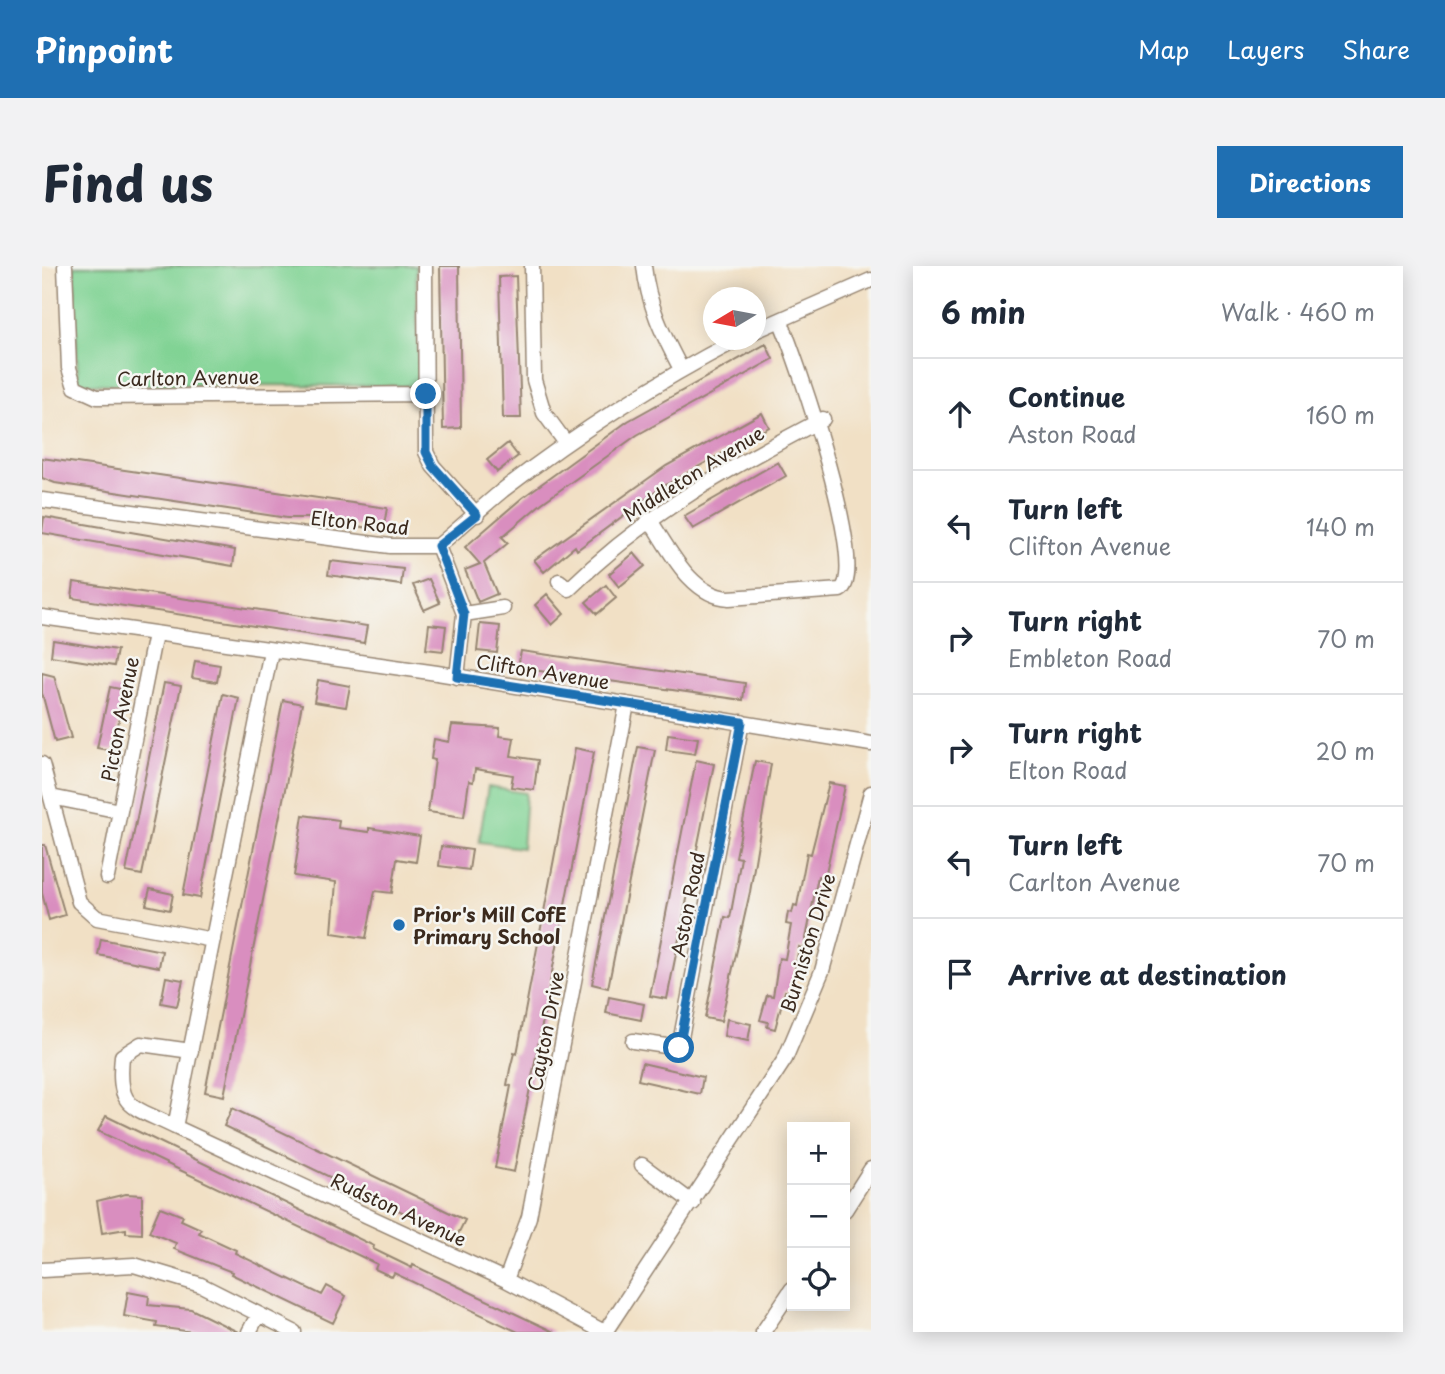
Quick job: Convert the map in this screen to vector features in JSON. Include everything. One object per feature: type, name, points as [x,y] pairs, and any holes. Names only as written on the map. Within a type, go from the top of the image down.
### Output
[{"type":"street","name":"Carlton Avenue","points":[[65,266],[69,368],[75,387],[97,397],[426,394]]},
{"type":"street","points":[[425,266],[426,452],[433,466],[477,515]]},
{"type":"street","points":[[532,266],[534,380],[544,413],[566,443]]},
{"type":"street","points":[[644,266],[647,294],[657,324],[681,369]]},
{"type":"street","points":[[766,326],[871,280]]},
{"type":"street","points":[[780,320],[849,484]]},
{"type":"street","points":[[457,677],[464,614],[438,546],[477,515],[500,492],[566,443],[681,369],[718,350]]},
{"type":"street","name":"Middleton Avenue","points":[[559,581],[569,589],[612,548],[649,519],[756,454],[823,419]]},
{"type":"street","name":"Elton Road","points":[[42,500],[390,547],[438,546]]},
{"type":"street","points":[[649,519],[698,587],[720,597],[850,588],[860,574],[859,532]]},
{"type":"street","points":[[464,614],[502,608]]},
{"type":"street","name":"Clifton Avenue","points":[[42,617],[457,677],[871,744]]},
{"type":"street","name":"Picton Avenue","points":[[107,877],[155,634]]},
{"type":"street","points":[[175,1127],[271,652]]},
{"type":"street","name":"Cayton Drive","points":[[506,1280],[529,1217],[627,704]]},
{"type":"street","name":"Aston Road","points":[[634,1041],[679,1048],[742,722]]},
{"type":"street","points":[[42,764],[79,902],[97,918],[213,940]]},
{"type":"street","name":"Burniston Drive","points":[[605,1332],[765,1094],[804,1019],[822,971],[871,793]]},
{"type":"street","name":"Picton Avenue","points":[[51,797],[121,811]]},
{"type":"street","name":"Rudston Avenue","points":[[191,1051],[141,1044],[122,1056],[119,1087],[129,1104],[506,1280],[605,1332]]},
{"type":"street","points":[[642,1165],[693,1203]]},
{"type":"street","points":[[850,1202],[871,1169]]},
{"type":"street","points":[[42,1270],[134,1265],[201,1285],[294,1332]]},
{"type":"street","points":[[763,1332],[787,1296]]},
{"type":"street","points":[[249,1332],[258,1315]]},
{"type":"green space","points":[[74,266],[416,266],[419,386],[78,384]]},
{"type":"green space","points":[[488,787],[526,793],[522,848],[479,842]]},
{"type":"building","points":[[440,266],[459,266],[461,428],[443,429]]},
{"type":"building","points":[[516,276],[521,418],[503,418],[499,277]]},
{"type":"building","points":[[766,344],[773,359],[637,435],[542,503],[502,537],[508,543],[484,563],[497,594],[478,602],[465,570],[480,564],[465,547],[522,498],[628,421],[755,350],[766,350]]},
{"type":"building","points":[[762,413],[769,427],[662,487],[577,550],[575,546],[544,572],[534,560],[666,466]]},
{"type":"building","points":[[508,443],[518,456],[497,472],[487,460]]},
{"type":"building","points":[[42,458],[387,508],[383,531],[317,518],[287,518],[55,483],[42,478]]},
{"type":"building","points":[[778,462],[786,476],[693,529],[684,516]]},
{"type":"building","points":[[44,517],[235,550],[233,566],[42,533]]},
{"type":"building","points":[[634,553],[645,566],[619,587],[609,574]]},
{"type":"building","points":[[330,561],[403,569],[401,585],[328,575]]},
{"type":"building","points":[[429,579],[440,603],[424,610],[413,585]]},
{"type":"building","points":[[74,582],[367,626],[364,643],[72,598]]},
{"type":"building","points":[[606,585],[616,598],[597,614],[586,602]]},
{"type":"building","points":[[547,594],[564,614],[552,625],[535,605]]},
{"type":"building","points":[[429,624],[446,626],[443,651],[426,649]]},
{"type":"building","points":[[480,624],[500,626],[497,653],[477,651]]},
{"type":"building","points":[[53,640],[117,650],[114,666],[51,656]]},
{"type":"building","points":[[521,651],[745,683],[743,700],[518,668]]},
{"type":"building","points":[[195,661],[220,665],[217,682],[192,678]]},
{"type":"building","points":[[42,673],[54,676],[71,738],[55,742],[42,693]]},
{"type":"building","points":[[318,680],[350,686],[346,707],[314,702]]},
{"type":"building","points":[[164,683],[181,686],[142,875],[126,872]]},
{"type":"building","points":[[110,687],[125,690],[113,751],[97,748]]},
{"type":"building","points":[[223,694],[239,698],[200,898],[183,895]]},
{"type":"building","points":[[283,700],[302,704],[224,1096],[205,1092]]},
{"type":"building","points":[[452,725],[500,728],[499,736],[514,738],[511,756],[538,760],[534,790],[511,787],[513,775],[475,769],[473,782],[469,781],[464,817],[428,812],[435,760],[431,759],[434,739],[449,742]]},
{"type":"building","points":[[668,734],[698,738],[695,754],[666,750]]},
{"type":"building","points":[[638,747],[655,750],[608,988],[592,984]]},
{"type":"building","points":[[575,748],[594,752],[514,1172],[495,1168],[511,1086],[507,1085],[510,1069],[514,1053],[517,1054]]},
{"type":"building","points":[[696,760],[714,764],[667,999],[650,996]]},
{"type":"building","points":[[755,761],[771,764],[750,892],[721,1021],[705,1018],[725,917],[730,918],[741,858],[736,857]]},
{"type":"building","points":[[829,783],[845,786],[825,877],[818,876],[804,949],[799,947],[791,992],[785,991],[775,1029],[767,1027],[768,1022],[760,1020],[767,995],[773,996],[779,958],[785,959],[791,925],[786,924],[788,912],[792,913],[794,905],[797,906],[807,853],[811,854]]},
{"type":"building","points":[[303,815],[339,820],[338,828],[369,832],[369,828],[420,836],[416,862],[397,859],[392,893],[375,891],[366,938],[332,933],[336,882],[294,876]]},
{"type":"building","points":[[42,845],[45,845],[65,915],[49,920],[42,893]]},
{"type":"building","points":[[441,846],[472,850],[469,870],[439,866]]},
{"type":"building","points":[[150,889],[173,894],[170,910],[146,905]]},
{"type":"building","points":[[101,939],[162,951],[159,967],[98,955]]},
{"type":"building","points":[[166,977],[183,980],[177,1006],[161,1003]]},
{"type":"building","points":[[609,997],[644,1004],[641,1020],[606,1013]]},
{"type":"building","points":[[727,1019],[751,1024],[748,1041],[724,1036]]},
{"type":"building","points":[[642,1063],[703,1077],[700,1094],[638,1080]]},
{"type":"building","points":[[232,1108],[465,1220],[456,1238],[224,1126]]},
{"type":"building","points":[[106,1116],[374,1246],[373,1249],[412,1268],[413,1265],[554,1332],[518,1332],[394,1273],[392,1277],[375,1269],[377,1264],[98,1131]]},
{"type":"building","points":[[126,1194],[142,1195],[142,1234],[126,1233],[126,1229],[102,1233],[97,1201]]},
{"type":"building","points":[[160,1207],[183,1216],[181,1220],[201,1229],[199,1233],[236,1250],[235,1253],[322,1295],[327,1286],[346,1296],[333,1323],[231,1274],[232,1272],[174,1249],[176,1243],[149,1232]]},
{"type":"building","points":[[128,1292],[149,1296],[148,1305],[191,1309],[238,1332],[193,1332],[156,1327],[157,1322],[124,1316]]},
{"type":"place","name":"Prior's Mill CofE Primary School","points":[[399,925]]},
{"type":"route","points":[[426,394],[426,452],[433,466],[477,515],[438,546],[464,614],[457,677],[742,722],[679,1048]]}]
